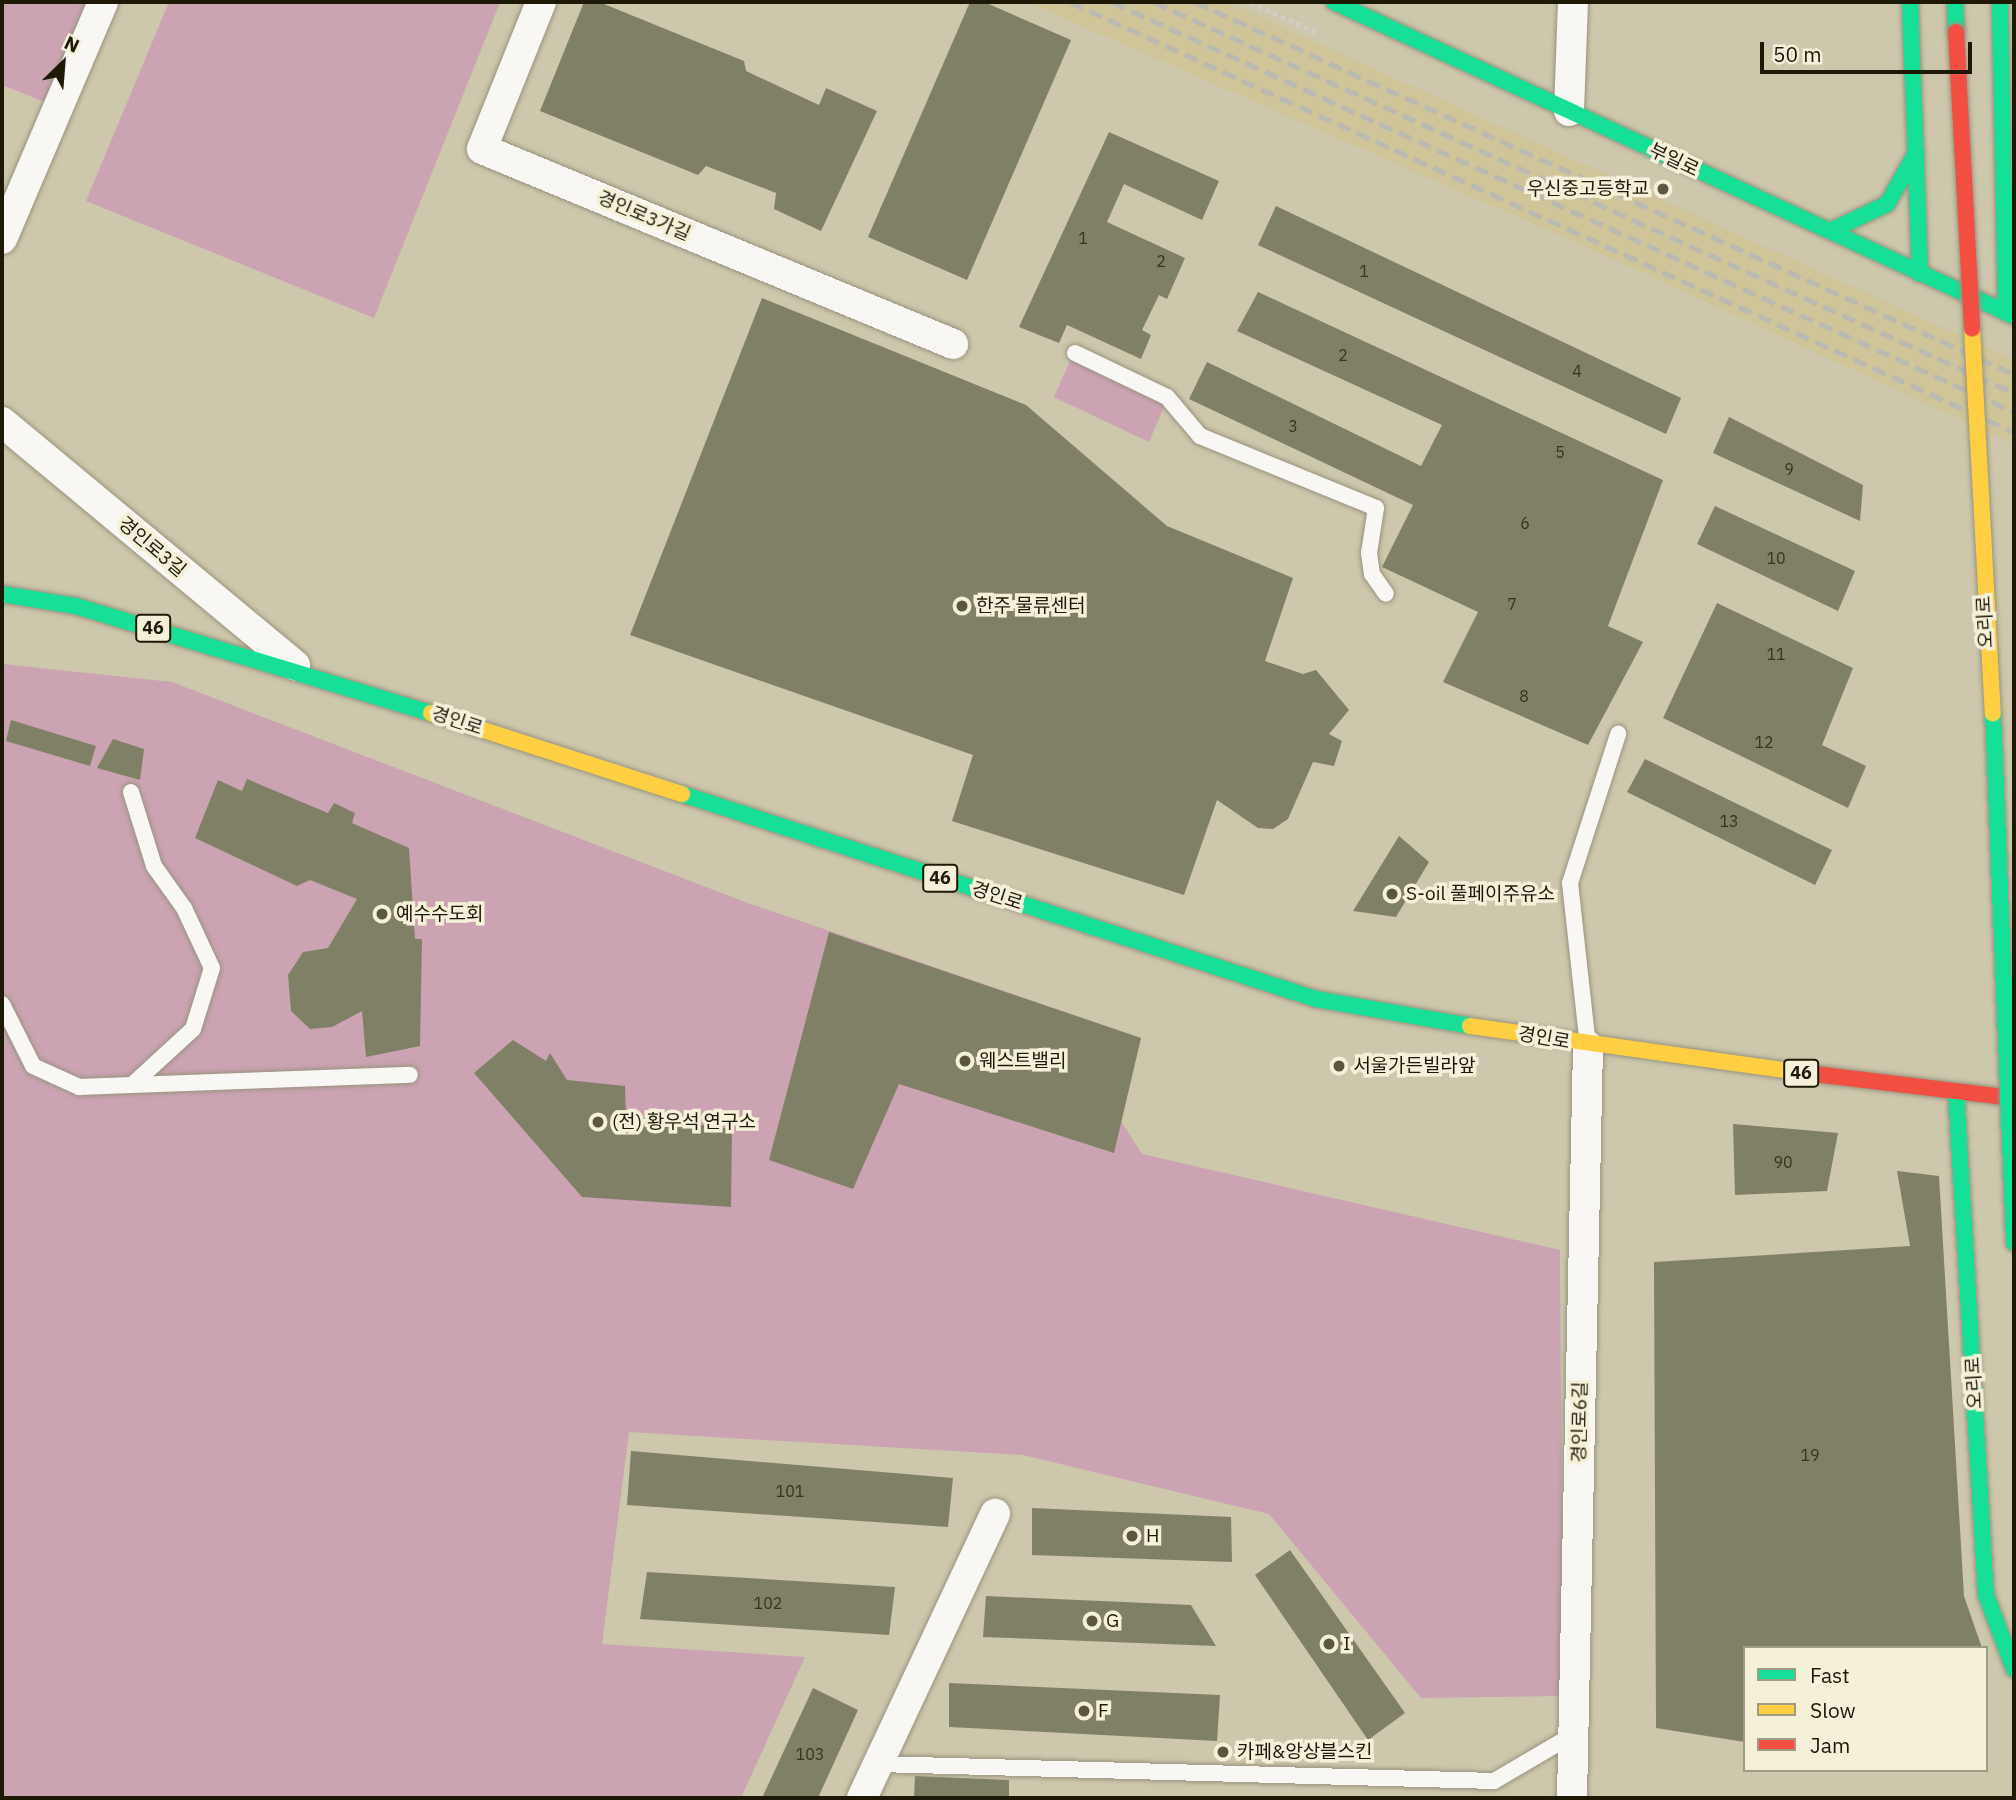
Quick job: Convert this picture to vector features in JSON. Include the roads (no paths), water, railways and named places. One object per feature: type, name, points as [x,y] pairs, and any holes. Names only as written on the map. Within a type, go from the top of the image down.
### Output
[{"type":"main road","name":"부일로","points":[[1334,2],[2010,315]]},
{"type":"main road","points":[[1910,2],[1920,274]]},
{"type":"main road","name":"오리로","points":[[1955,2],[2005,941],[2014,1243]]},
{"type":"main road","points":[[2000,2],[2010,315]]},
{"type":"main road","points":[[1913,94],[1935,125],[1960,136],[1982,127],[2002,96]]},
{"type":"main road","points":[[1830,232],[1887,204],[1905,182],[1916,151]]},
{"type":"main road","name":"경인로","points":[[2,594],[76,606],[302,671],[1316,999],[1588,1046],[2014,1098]]},
{"type":"main road","name":"오리로","points":[[1956,1092],[1986,1595],[2014,1669]]},
{"type":"street","points":[[2,239],[103,2]]},
{"type":"street","name":"경인로3가길","points":[[541,2],[482,149],[953,344]]},
{"type":"street","points":[[1570,111],[1573,2]]},
{"type":"street","name":"경인로3길","points":[[2,422],[302,671]]},
{"type":"street","name":"경인로6길","points":[[1572,1798],[1588,1046]]},
{"type":"street","points":[[862,1798],[995,1514]]},
{"type":"lane","points":[[1075,353],[1167,397],[1200,436],[1376,508],[1368,528],[1369,553],[1372,574],[1386,594]]},
{"type":"lane","points":[[1588,1046],[1570,883],[1618,734]]},
{"type":"lane","points":[[131,792],[154,866],[184,908],[212,968],[193,1028],[134,1083]]},
{"type":"lane","points":[[2,1004],[33,1066],[79,1087],[410,1075]]},
{"type":"lane","points":[[878,1764],[1494,1781],[1574,1734]]},
{"type":"railway","points":[[1070,2],[2014,432]]},
{"type":"railway","points":[[1112,2],[2014,412]]},
{"type":"railway","points":[[1154,2],[2014,393]]},
{"type":"railway","points":[[1195,2],[2014,374]]},
{"type":"place","name":"우신중고등학교","points":[[1663,189]]},
{"type":"place","name":"한주 물류센터","points":[[962,606]]},
{"type":"place","name":"S-oil 풀페이주유소","points":[[1392,894]]},
{"type":"place","name":"예수수도회","points":[[382,914]]},
{"type":"place","name":"웨스트밸리","points":[[965,1061]]},
{"type":"place","name":"서울가든빌라앞","points":[[1339,1066]]},
{"type":"place","name":"(전) 황우석 연구소","points":[[598,1122]]},
{"type":"place","name":"H","points":[[1132,1536]]},
{"type":"place","name":"G","points":[[1092,1621]]},
{"type":"place","name":"I","points":[[1329,1644]]},
{"type":"place","name":"F","points":[[1084,1711]]},
{"type":"place","name":"카페&앙상블스킨","points":[[1223,1752]]}]
